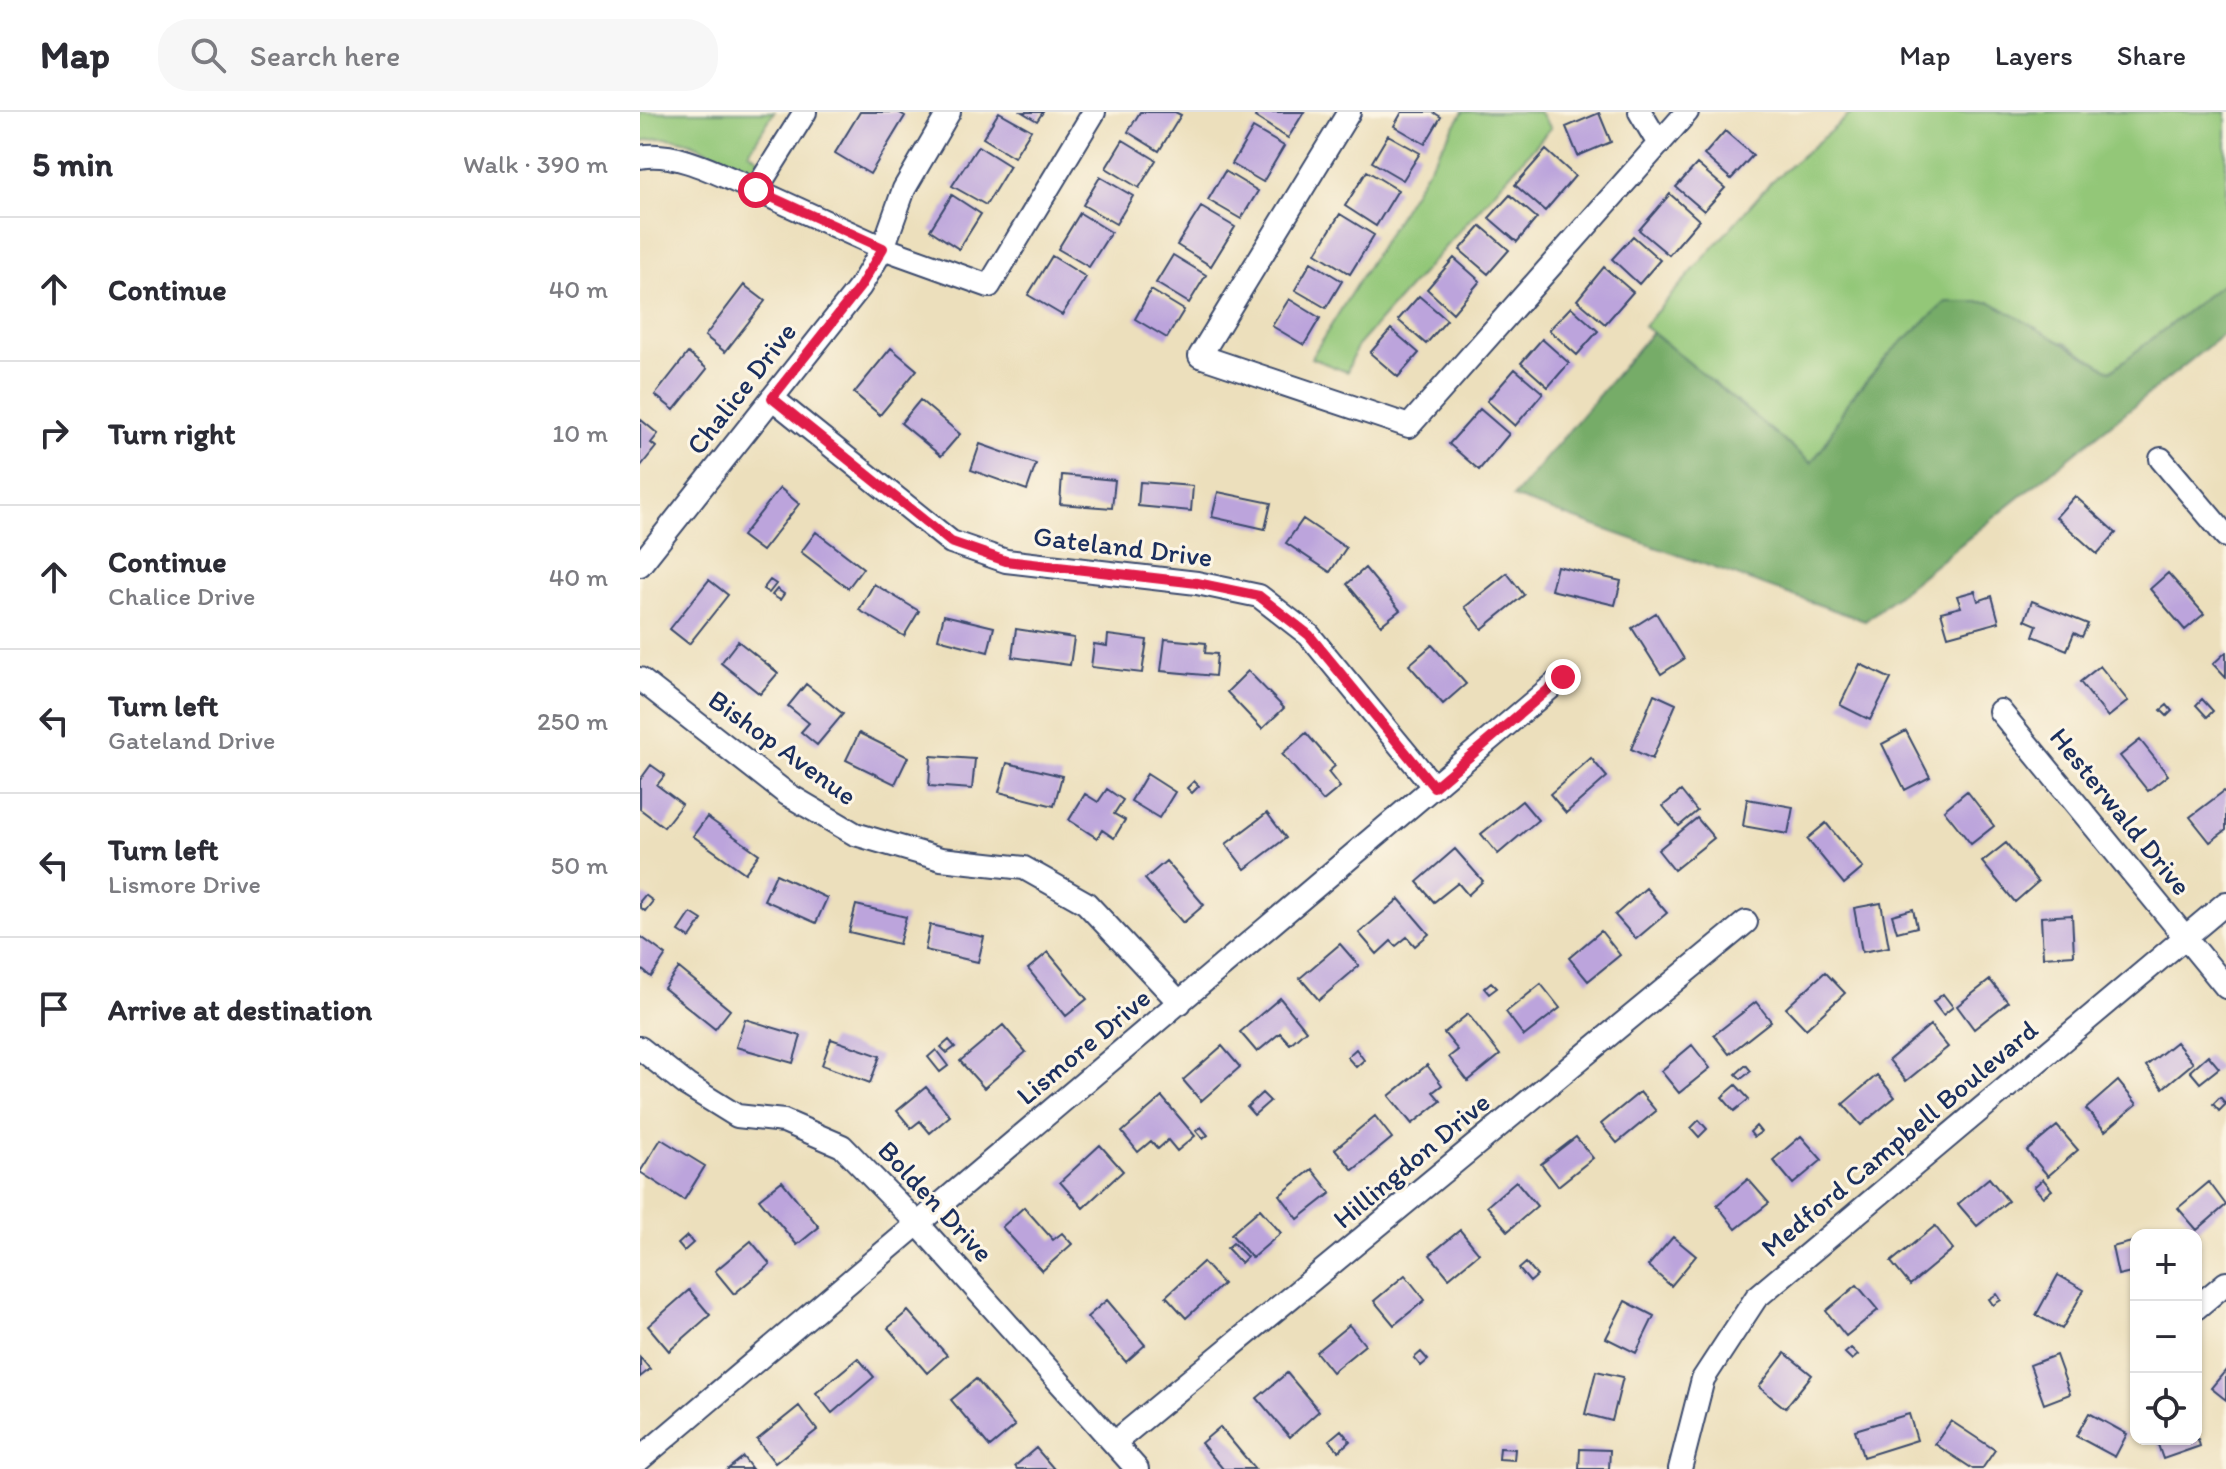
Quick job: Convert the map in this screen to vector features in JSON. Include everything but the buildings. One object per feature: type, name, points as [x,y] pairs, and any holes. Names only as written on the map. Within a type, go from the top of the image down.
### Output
[{"type":"street","points":[[756,190],[805,112]]},
{"type":"street","name":"Chalice Drive","points":[[640,565],[860,287],[883,248],[904,189],[949,112]]},
{"type":"street","points":[[640,157],[676,158],[756,190],[883,248],[989,286],[1094,112]]},
{"type":"street","points":[[1349,112],[1200,356],[1409,426],[1687,112]]},
{"type":"street","points":[[1640,112],[1659,144]]},
{"type":"street","name":"Gateland Drive","points":[[772,398],[951,542],[1006,561],[1197,583],[1259,596],[1309,635],[1434,787]]},
{"type":"street","points":[[2161,459],[2226,536]]},
{"type":"street","name":"Lismore Drive","points":[[640,1459],[1563,677]]},
{"type":"street","name":"Bishop Avenue","points":[[640,679],[787,794],[855,834],[941,859],[1024,868],[1086,903],[1180,1003]]},
{"type":"street","name":"Hesterwald Drive","points":[[2000,711],[2226,987]]},
{"type":"street","name":"Medford Campbell Boulevard","points":[[1680,1469],[1703,1379],[1756,1298],[2226,903]]},
{"type":"street","name":"Hillingdon Drive","points":[[1114,1443],[1746,922]]},
{"type":"street","name":"Bolden Drive","points":[[640,1048],[687,1085],[737,1116],[784,1121],[842,1146],[918,1224],[1137,1469]]},
{"type":"street","points":[[2202,1303],[2226,1283]]},
{"type":"green space","points":[[640,112],[774,112],[749,152],[759,159],[755,167],[745,171],[682,140],[655,138],[640,142]]},
{"type":"green space","points":[[1463,112],[1539,112],[1551,128],[1357,346],[1347,372],[1311,358]]},
{"type":"green space","points":[[1853,112],[2226,112],[2226,281],[2111,371],[2064,342],[1892,351],[1847,403],[1824,446],[1811,463],[1644,326],[1771,182]]},
{"type":"green space","points":[[2226,281],[2226,332],[1865,621],[1513,497],[1652,332],[1811,463],[1824,446],[1847,403],[1892,351],[1946,302],[1991,302],[2111,371]]},
{"type":"route","points":[[756,190],[883,248],[860,287],[772,398],[951,542],[1006,561],[1197,583],[1259,596],[1309,635],[1434,787],[1563,677]]}]
